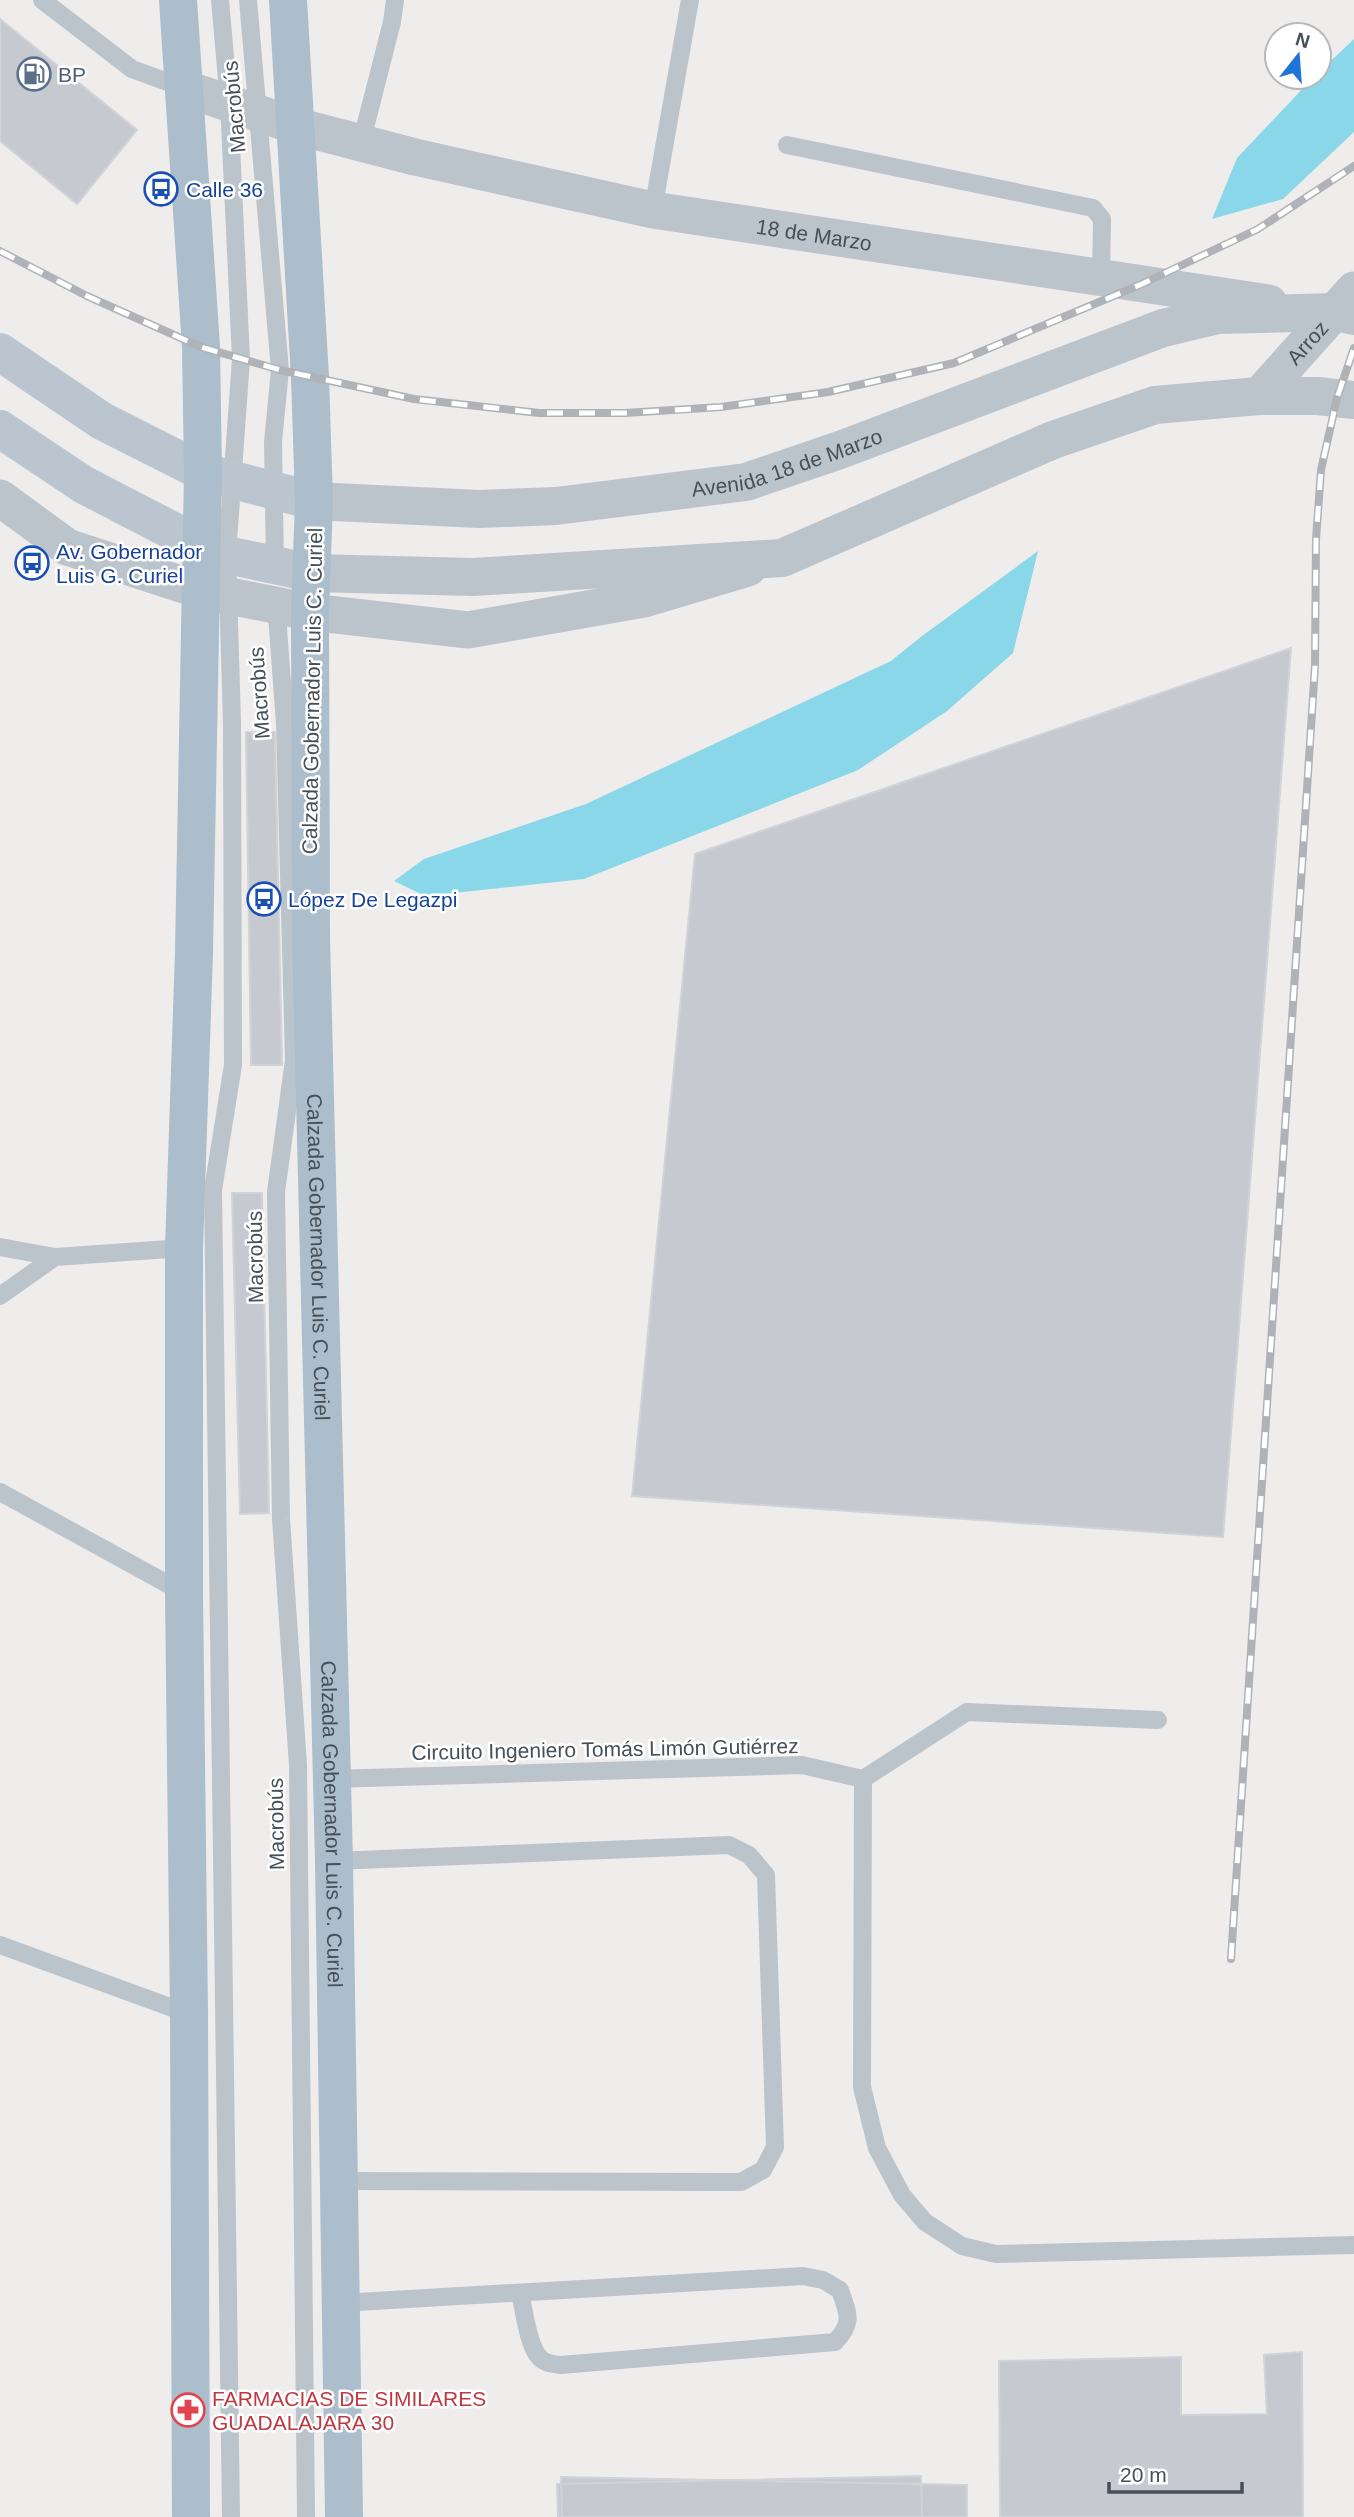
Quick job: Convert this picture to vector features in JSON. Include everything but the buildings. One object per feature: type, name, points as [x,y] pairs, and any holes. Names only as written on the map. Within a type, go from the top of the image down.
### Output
[{"type":"main road","points":[[178,0],[201,347],[217,476],[194,952],[184,1248],[191,2517]]},
{"type":"main road","name":"Calzada Gobernador Luis C. Curiel","points":[[289,0],[310,377],[314,501],[312,573],[293,610],[311,938],[334,1861],[344,2517]]},
{"type":"main road","name":"Avenida 18 de Marzo","points":[[0,352],[102,421],[217,476],[314,501]]},
{"type":"main road","points":[[0,429],[84,485],[213,550],[312,573]]},
{"type":"street","name":"18 de Marzo","points":[[184,88],[296,125],[415,158],[653,210],[1101,277],[1348,306]]},
{"type":"street","name":"Avenida 18 de Marzo","points":[[314,501],[479,509],[555,506],[746,482],[840,450],[1163,328],[1218,316],[1348,306]]},
{"type":"street","name":"Arroz","points":[[1259,396],[1348,306]]},
{"type":"street","points":[[0,498],[67,547],[213,593],[293,610],[468,630],[644,599],[782,558],[1053,440],[1154,405],[1259,396],[1318,396],[1354,400]]},
{"type":"street","points":[[312,573],[473,577],[782,558]]},
{"type":"lane","points":[[42,0],[132,69],[184,88]]},
{"type":"lane","name":"Macrobús","points":[[220,0],[243,107],[280,370],[273,442],[275,566],[293,610],[285,724],[294,1060],[276,1192],[281,1520],[299,1765],[306,2517]]},
{"type":"lane","name":"Macrobús","points":[[217,476],[241,359],[243,107],[248,0]]},
{"type":"lane","points":[[360,143],[392,22],[395,0]]},
{"type":"lane","points":[[653,210],[690,0]]},
{"type":"lane","points":[[787,145],[1093,208],[1102,219],[1101,277]]},
{"type":"lane","name":"Macrobús","points":[[213,593],[232,723],[233,1065],[213,1190],[232,2517]]},
{"type":"lane","points":[[0,1247],[55,1257],[184,1248]]},
{"type":"lane","points":[[0,1296],[55,1257]]},
{"type":"lane","points":[[0,1492],[184,1593]]},
{"type":"lane","points":[[1158,1720],[967,1712],[863,1779],[862,2087],[877,2148],[902,2195],[925,2222],[962,2246],[996,2254],[1354,2245]]},
{"type":"lane","name":"Circuito Ingeniero Tomás Limón Gutiérrez","points":[[331,1779],[802,1765],[863,1779]]},
{"type":"lane","points":[[334,1861],[729,1845],[749,1855],[766,1875],[775,2147],[763,2171],[741,2182],[340,2181]]},
{"type":"lane","points":[[0,1945],[189,2014]]},
{"type":"lane","points":[[340,2303],[803,2276],[823,2280],[839,2290],[849,2319],[845,2332],[835,2342],[561,2365],[550,2364],[540,2358],[533,2349],[520,2293]]},
{"type":"water","points":[[1354,39],[1354,132],[1283,199],[1212,219],[1237,158],[1300,91],[1333,91],[1333,59]]},
{"type":"water","points":[[1038,551],[1013,653],[947,711],[858,770],[584,879],[425,896],[394,881],[424,859],[586,804],[891,661]]},
{"type":"railway","points":[[0,251],[87,296],[201,347],[280,370],[414,399],[539,413],[625,413],[721,407],[828,392],[954,363],[1142,284],[1258,229],[1354,166]]},
{"type":"railway","points":[[1231,1959],[1315,666],[1316,539],[1321,470],[1337,398],[1354,348]]},
{"type":"place","name":"BP","points":[[34,74]]},
{"type":"place","name":"Calle 36","points":[[161,189]]},
{"type":"place","name":"Av. Gobernador Luis G. Curiel","points":[[32,563]]},
{"type":"place","name":"López De Legazpi","points":[[264,899]]},
{"type":"place","name":"FARMACIAS DE SIMILARES GUADALAJARA 30","points":[[188,2410]]}]
